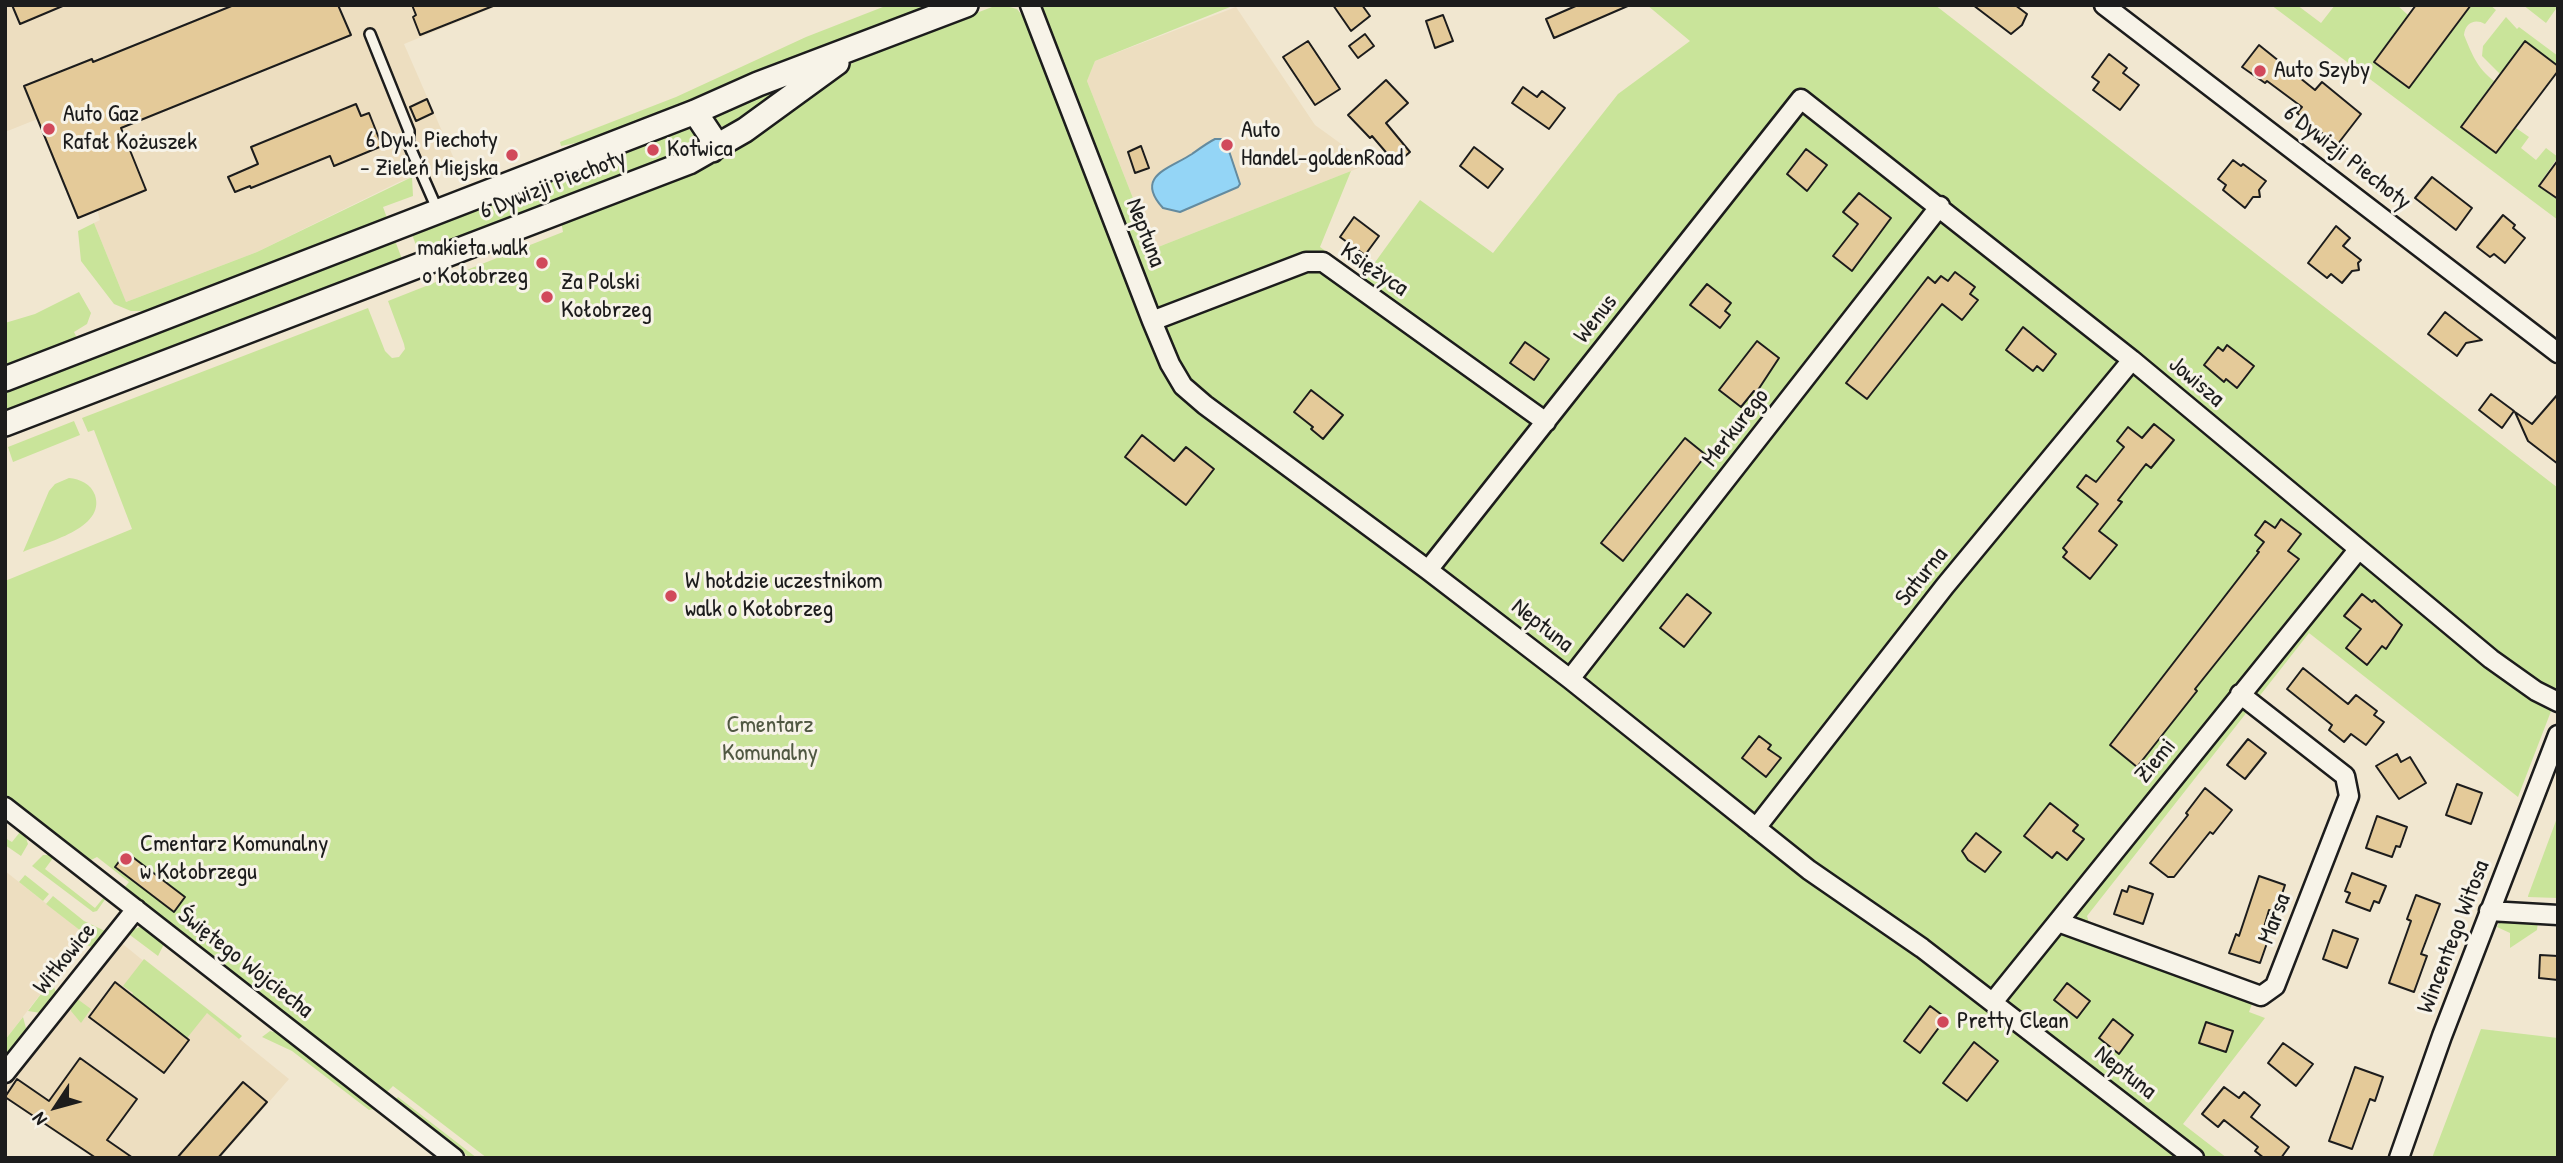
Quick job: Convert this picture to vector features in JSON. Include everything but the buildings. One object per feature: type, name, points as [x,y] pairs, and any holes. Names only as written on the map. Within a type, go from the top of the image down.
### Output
[{"type":"street","name":"6 Dywizji Piechoty","points":[[5,379],[966,5]]},
{"type":"street","name":"Neptuna","points":[[1030,5],[1152,321],[1170,364],[1183,386],[1570,679],[1809,870],[1922,948],[2194,1158]]},
{"type":"street","name":"6 Dywizji Piechoty","points":[[2104,5],[2558,353]]},
{"type":"street","name":"6 Dywizji Piechoty","points":[[5,424],[689,162],[745,130],[863,46]]},
{"type":"street","name":"Jowisza","points":[[1801,99],[2132,360],[2491,659],[2536,691],[2558,702]]},
{"type":"street","name":"Wenus","points":[[1428,570],[1801,99]]},
{"type":"street","points":[[695,112],[711,136],[712,150]]},
{"type":"street","name":"Merkurego","points":[[1570,679],[1940,206]]},
{"type":"street","name":"Księżyca","points":[[1152,321],[1306,262],[1323,262],[1546,422]]},
{"type":"street","name":"Saturna","points":[[1756,828],[1945,586],[2132,360]]},
{"type":"street","name":"Ziemi","points":[[1993,1002],[2358,550]]},
{"type":"street","name":"Marsa","points":[[2058,922],[2261,996],[2275,986],[2349,796],[2345,776],[2240,694]]},
{"type":"street","name":"Wincentego Witosa","points":[[2399,1158],[2489,911],[2558,735]]},
{"type":"street","name":"Świętego Wojciecha","points":[[5,807],[454,1158]]},
{"type":"street","name":"Witkowice","points":[[5,1073],[136,909]]},
{"type":"street","points":[[2489,911],[2558,915]]},
{"type":"lane","points":[[370,34],[409,131],[409,145],[438,211]]},
{"type":"shaded area","points":[[5,5],[500,5],[404,44],[455,161],[399,182],[257,252],[126,302],[94,223],[100,220],[70,106],[5,132]]},
{"type":"shaded area","name":"Auto Handel-goldenRoad","points":[[1236,7],[1315,125],[1369,164],[1153,249],[1087,81],[1095,61]]},
{"type":"shaded area","points":[[5,871],[86,935],[5,1040]]},
{"type":"shaded area","points":[[119,941],[289,1079],[220,1158],[93,1158],[5,1098],[5,1088]]},
{"type":"green space","points":[[888,5],[938,5],[591,140],[561,146],[560,142],[676,97],[806,37]]},
{"type":"green space","name":"Cmentarz Komunalny","points":[[1002,5],[1017,9],[1028,23],[1044,16],[1043,5],[1235,5],[1095,61],[1087,81],[1153,249],[1351,171],[1320,247],[1363,279],[1420,200],[1493,253],[1618,94],[1690,41],[1647,5],[1935,5],[2558,488],[2558,693],[2518,797],[2309,633],[2087,916],[2091,929],[2259,985],[2249,1012],[2265,1018],[2183,1124],[2227,1158],[487,1158],[393,1086],[387,1092],[125,887],[129,882],[97,857],[91,860],[5,794],[5,581],[132,529],[94,430],[88,432],[82,418],[368,308],[385,351],[392,358],[399,357],[405,349],[388,301],[563,232],[561,221],[720,159],[748,143],[812,89],[841,69],[873,53]]},
{"type":"green space","points":[[2271,5],[2297,5],[2321,23],[2335,5],[2397,5],[2408,15],[2373,62],[2409,89],[2472,5],[2490,5],[2496,10],[2485,24],[2471,23],[2466,27],[2464,35],[2479,66],[2494,81],[2461,127],[2496,154],[2516,128],[2529,137],[2521,148],[2536,160],[2546,148],[2558,157],[2538,186],[2558,200],[2558,220]]},
{"type":"green space","points":[[2523,5],[2558,5],[2558,6],[2546,23]]},
{"type":"green space","points":[[2506,17],[2517,29],[2519,27],[2558,56],[2558,65],[2525,41],[2500,74],[2482,56],[2483,46]]},
{"type":"green space","points":[[785,85],[725,127],[719,125],[714,117],[716,112]]},
{"type":"green space","points":[[685,128],[696,136],[695,144],[690,150],[419,253],[411,232]]},
{"type":"green space","points":[[412,177],[413,196],[383,207],[387,218],[148,311],[131,311],[114,304],[81,261],[78,231],[94,223],[126,302],[257,252]]},
{"type":"green space","points":[[394,238],[402,259],[5,413],[5,389]]},
{"type":"green space","points":[[79,292],[91,313],[87,324],[74,332],[77,338],[5,366],[5,323],[35,314]]},
{"type":"green space","points":[[74,421],[80,435],[13,462],[8,447]]},
{"type":"green space","points":[[69,478],[85,483],[93,491],[96,507],[92,517],[72,533],[23,552],[49,491],[55,484]]},
{"type":"green space","points":[[2557,818],[2558,898],[2528,897],[2528,896]]},
{"type":"green space","points":[[20,832],[28,844],[21,856],[5,845],[5,838],[12,842]]},
{"type":"green space","points":[[43,855],[53,858],[45,869],[95,908],[106,898],[97,911],[93,912],[32,866]]},
{"type":"green space","points":[[25,875],[49,894],[43,901],[19,882]]},
{"type":"green space","points":[[53,896],[84,921],[105,931],[92,947],[83,944],[53,984],[56,993],[41,1013],[28,1011],[86,935],[46,904]]},
{"type":"green space","points":[[2501,919],[2538,921],[2537,930],[2510,948],[2510,933],[2497,927]]},
{"type":"green space","points":[[140,927],[164,944],[158,956],[126,932]]},
{"type":"green space","points":[[144,959],[242,1036],[239,1039],[207,1013],[187,1038],[132,995],[133,993],[123,986]]},
{"type":"green space","points":[[76,998],[91,1009],[81,1023],[71,1011],[71,1004]]},
{"type":"green space","points":[[23,1017],[27,1032],[5,1060],[5,1040]]},
{"type":"green space","points":[[2481,1029],[2558,1038],[2558,1158],[2432,1158]]},
{"type":"green space","points":[[270,1031],[278,1033],[374,1109],[369,1110],[292,1051],[262,1037]]},
{"type":"green space","points":[[398,1097],[477,1158],[470,1158],[396,1099]]},
{"type":"water","points":[[1215,139],[1221,139],[1228,148],[1240,184],[1238,187],[1180,212],[1163,208],[1155,197],[1153,181],[1165,169]]},
{"type":"place","name":"Auto Szyby","points":[[2260,71]]},
{"type":"place","name":"Auto Gaz Rafał Kożuszek","points":[[49,129]]},
{"type":"place","name":"Auto Handel-goldenRoad","points":[[1227,145]]},
{"type":"place","name":"Kotwica","points":[[653,150]]},
{"type":"place","name":"6 Dyw. Piechoty - Zieleń Miejska","points":[[512,155]]},
{"type":"place","name":"makieta walk o Kołobrzeg","points":[[542,263]]},
{"type":"place","name":"Za Polski Kołobrzeg","points":[[547,297]]},
{"type":"place","name":"W hołdzie uczestnikom walk o Kołobrzeg","points":[[671,596]]},
{"type":"place","name":"Cmentarz Komunalny w Kołobrzegu","points":[[126,859]]},
{"type":"place","name":"Pretty Clean","points":[[1943,1022]]}]
